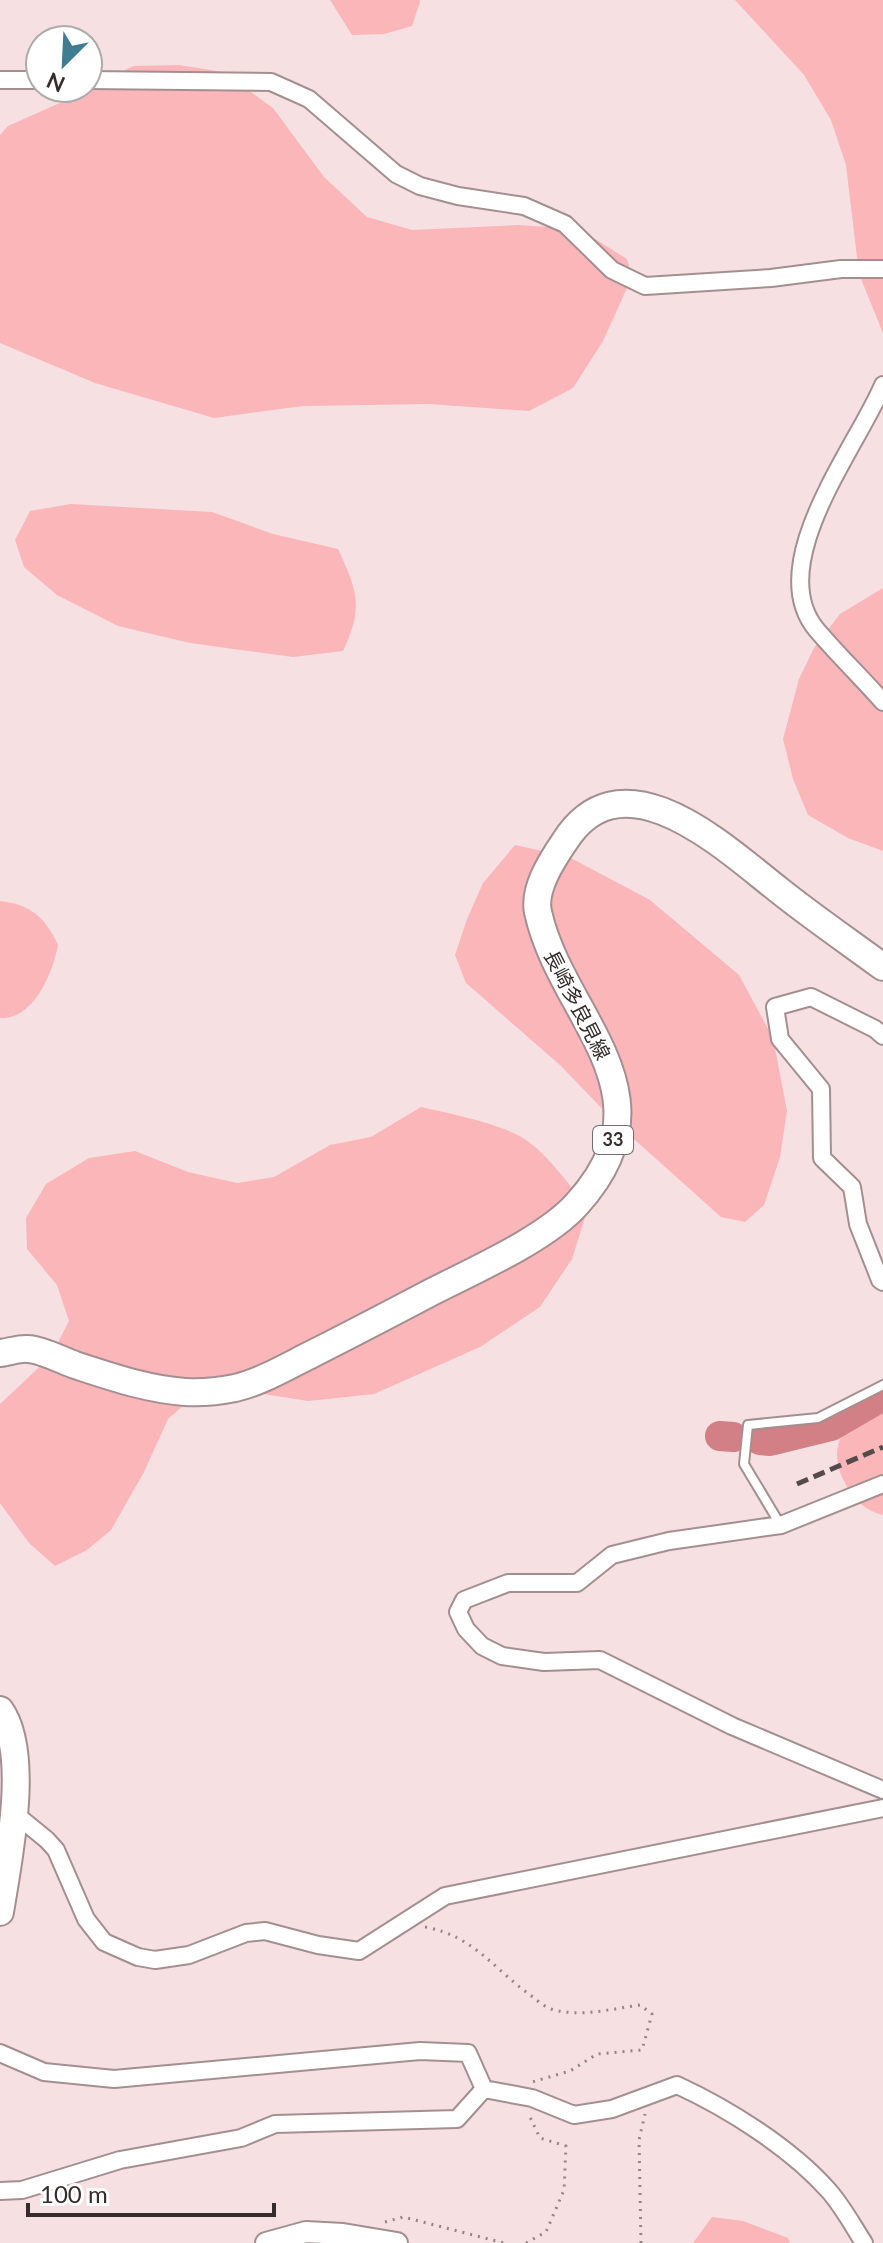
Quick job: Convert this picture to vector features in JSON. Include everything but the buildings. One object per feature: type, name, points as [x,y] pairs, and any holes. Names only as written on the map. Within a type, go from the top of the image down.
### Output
[{"type":"main road","name":"長崎多良見線","points":[[0,1353],[28,1349],[136,1385],[189,1392],[235,1388],[288,1366],[445,1285],[544,1232],[575,1207],[595,1182],[609,1155],[616,1128],[616,1093],[606,1055],[545,941],[537,907],[541,886],[572,829],[597,811],[622,804],[650,805],[681,818],[729,849],[781,892],[883,967]]},
{"type":"main road","points":[[0,1710],[5,1717],[13,1748],[14,1813],[0,1912]]},
{"type":"street","points":[[0,80],[24,80]]},
{"type":"street","points":[[104,80],[271,82],[309,99],[396,174],[420,186],[458,196],[524,206],[565,224],[612,270],[645,286],[771,278],[841,269],[883,269]]},
{"type":"street","points":[[883,385],[824,495],[806,540],[800,594],[816,628],[883,702]]},
{"type":"street","points":[[883,1036],[811,997],[775,1007],[780,1039],[821,1089],[822,1158],[852,1187],[858,1224],[883,1282]]},
{"type":"street","points":[[883,1484],[781,1525],[669,1541],[612,1555],[577,1583],[508,1583],[464,1600],[458,1612],[466,1629],[482,1646],[502,1656],[544,1662],[600,1660],[732,1726],[883,1790]]},
{"type":"street","points":[[14,1813],[56,1850],[86,1919],[104,1942],[138,1957],[155,1960],[189,1955],[246,1933],[265,1931],[318,1945],[359,1951],[445,1896],[883,1808]]},
{"type":"street","points":[[0,2053],[44,2072],[114,2079],[420,2051],[468,2053],[484,2089]]},
{"type":"street","points":[[484,2089],[532,2098],[574,2115],[612,2109],[677,2085],[796,2158],[832,2194],[864,2243]]},
{"type":"street","points":[[0,2191],[22,2190],[120,2160],[241,2138],[275,2124],[457,2119],[484,2089]]},
{"type":"street","points":[[266,2243],[306,2232],[343,2234],[397,2243]]},
{"type":"lane","points":[[781,1525],[744,1464],[748,1425],[818,1418],[883,1385]]},
{"type":"path","points":[[402,1923],[447,1931],[473,1945],[524,1991],[550,2009],[582,2014],[640,2005],[652,2014],[642,2050],[597,2054],[570,2071],[530,2082]]},
{"type":"path","points":[[520,2110],[532,2117],[540,2138],[566,2146],[564,2190],[546,2232],[526,2243]]},
{"type":"path","points":[[636,2118],[647,2114],[639,2140],[641,2243]]},
{"type":"path","points":[[343,2234],[403,2217],[504,2243]]},
{"type":"shaded area","points":[[330,0],[420,2],[412,26],[384,34],[352,35]]},
{"type":"shaded area","points":[[735,0],[883,0],[883,333],[859,274],[846,165],[831,120],[804,75]]},
{"type":"shaded area","points":[[179,65],[223,72],[273,108],[324,177],[367,217],[412,230],[518,225],[579,229],[627,259],[632,277],[603,341],[573,388],[529,411],[428,404],[303,406],[214,418],[95,383],[0,343],[0,135],[8,126],[58,104],[104,104],[104,81],[133,66]]},
{"type":"shaded area","points":[[71,504],[212,512],[273,534],[338,549],[356,599],[354,622],[343,651],[293,657],[190,643],[118,626],[57,595],[24,567],[15,540],[30,511]]},
{"type":"shaded area","points":[[883,588],[883,851],[848,838],[808,815],[793,779],[783,739],[799,679],[814,648],[840,614]]},
{"type":"shaded area","points":[[515,845],[569,857],[650,900],[739,975],[773,1038],[787,1111],[780,1157],[764,1205],[745,1222],[721,1217],[616,1123],[560,1065],[466,983],[455,955],[467,919],[483,883]]},
{"type":"shaded area","points":[[0,901],[20,905],[36,914],[58,945],[52,968],[32,1003],[12,1017],[0,1018]]},
{"type":"shaded area","points":[[421,1107],[477,1120],[529,1142],[588,1208],[572,1259],[540,1307],[480,1347],[374,1394],[308,1401],[250,1392],[192,1398],[168,1419],[144,1472],[111,1530],[87,1550],[55,1566],[29,1543],[0,1503],[0,1404],[51,1356],[69,1321],[57,1285],[27,1249],[26,1218],[46,1184],[89,1158],[135,1151],[188,1172],[237,1183],[274,1177],[330,1145],[371,1137]]},
{"type":"shaded area","points":[[883,1404],[883,1515],[866,1508],[853,1495],[846,1485],[837,1458],[838,1446],[849,1426]]},
{"type":"shaded area","points":[[712,2217],[743,2221],[788,2238],[790,2243],[693,2243]]},
{"type":"waterway","points":[[760,1440],[770,1441],[831,1426],[883,1396]]},
{"type":"waterway","points":[[720,1436],[733,1437]]},
{"type":"railway","points":[[797,1484],[883,1447]]}]
